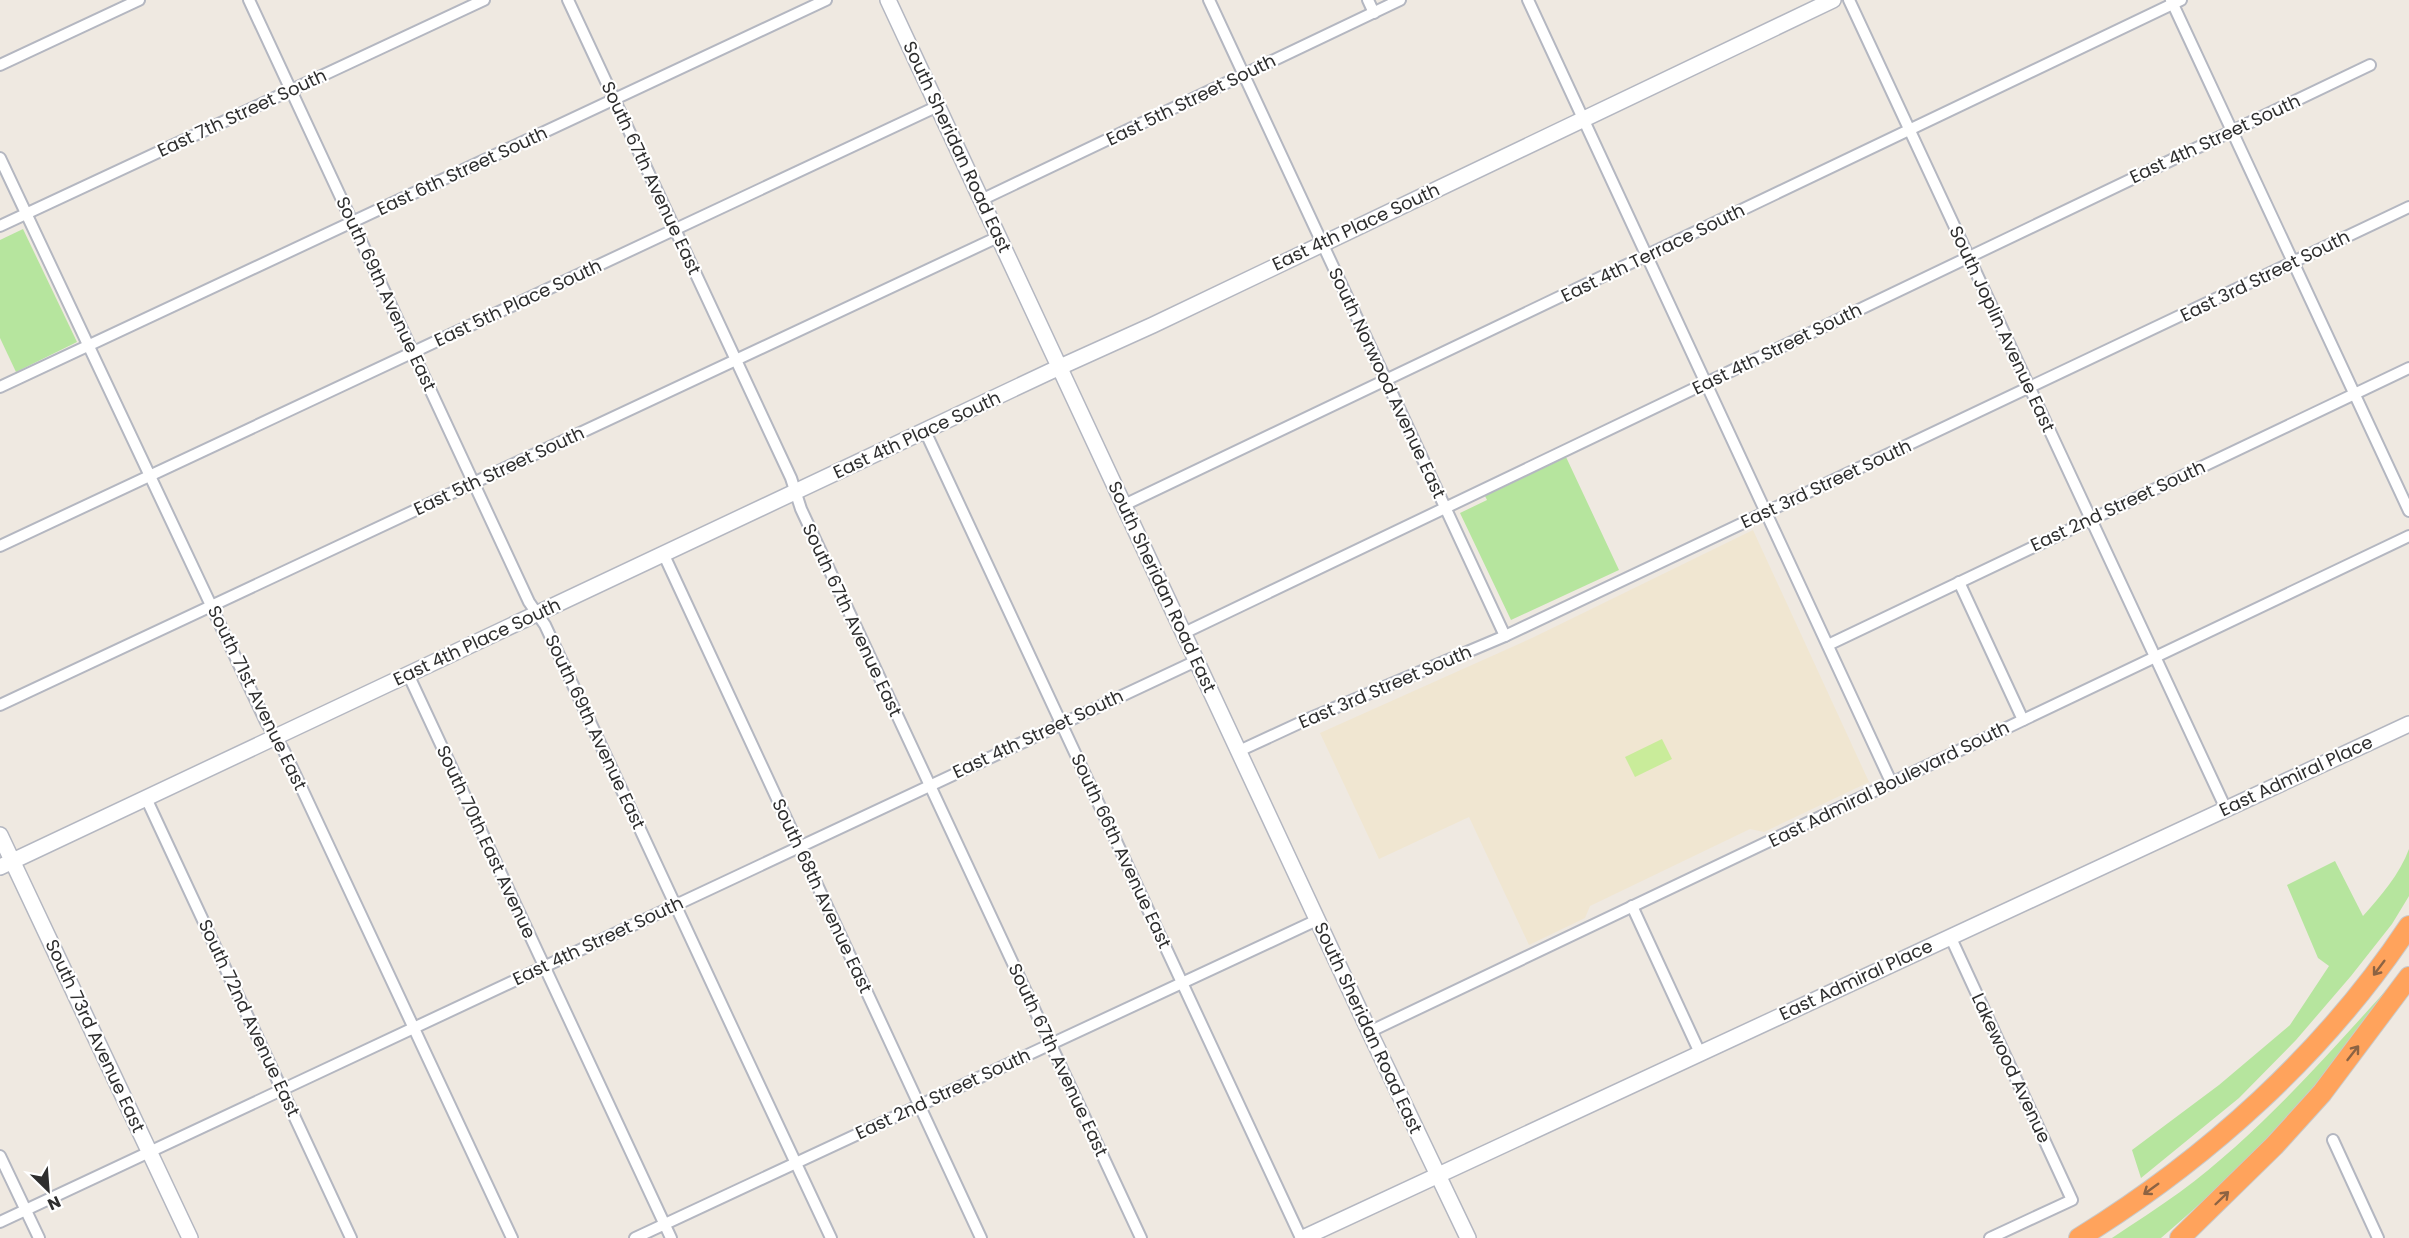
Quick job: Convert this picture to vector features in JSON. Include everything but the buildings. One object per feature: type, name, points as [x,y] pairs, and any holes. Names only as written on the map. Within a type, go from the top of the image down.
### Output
[{"type":"highway","points":[[2079,1238],[2111,1218],[2215,1141],[2261,1099],[2326,1032],[2366,985],[2409,926]]},
{"type":"highway","points":[[2180,1238],[2274,1146],[2322,1093],[2409,977]]},
{"type":"main road","name":"South Sheridan Road East","points":[[888,0],[1369,1032],[1468,1238]]},
{"type":"main road","name":"East 4th Place South","points":[[6,864],[1833,0]]},
{"type":"main road","name":"East Admiral Place","points":[[1302,1238],[2409,724]]},
{"type":"main road","name":"South 73rd Avenue East","points":[[0,835],[6,864],[190,1238]]},
{"type":"street","points":[[0,65],[139,0]]},
{"type":"street","name":"South 69th Avenue East","points":[[249,0],[529,602],[545,625],[734,1035],[831,1238]]},
{"type":"street","name":"East 7th Street South","points":[[0,226],[484,0]]},
{"type":"street","name":"South 67th Avenue East","points":[[568,0],[791,478],[801,509],[1141,1238]]},
{"type":"street","name":"East 6th Street South","points":[[0,387],[826,0]]},
{"type":"street","name":"South Norwood Avenue East","points":[[1209,0],[1504,636]]},
{"type":"street","points":[[1368,0],[1374,12]]},
{"type":"street","name":"East 5th Street South","points":[[981,200],[1400,0]]},
{"type":"street","points":[[1528,0],[1892,784]]},
{"type":"street","name":"South Joplin Avenue East","points":[[1849,0],[2226,809]]},
{"type":"street","points":[[2175,1],[2232,131],[2409,511]]},
{"type":"street","name":"East 4th Terrace South","points":[[1124,505],[1910,131],[2175,1]]},
{"type":"street","name":"East 4th Street South","points":[[1184,633],[2370,65]]},
{"type":"street","name":"East 5th Place South","points":[[0,546],[938,106]]},
{"type":"street","name":"South 71st Avenue East","points":[[0,158],[266,722],[295,774],[512,1238]]},
{"type":"street","name":"East 3rd Street South","points":[[1239,751],[1504,636],[2409,207]]},
{"type":"street","name":"East 5th Street South","points":[[0,705],[998,237]]},
{"type":"street","name":"East 2nd Street South","points":[[1828,645],[2409,368]]},
{"type":"street","name":"South 66th Avenue East","points":[[925,431],[1302,1238]]},
{"type":"street","name":"East Admiral Boulevard South","points":[[1369,1032],[2409,536]]},
{"type":"street","name":"South 68th Avenue East","points":[[663,554],[981,1238]]},
{"type":"street","points":[[1959,582],[2023,720]]},
{"type":"street","name":"East 4th Street South","points":[[0,1222],[1196,661]]},
{"type":"street","name":"South 70th East Avenue","points":[[408,674],[671,1238]]},
{"type":"street","name":"South 72nd Avenue East","points":[[146,798],[351,1238]]},
{"type":"street","points":[[1632,906],[1700,1053]]},
{"type":"street","name":"East 2nd Street South","points":[[635,1238],[1317,920]]},
{"type":"street","name":"Lakewood Avenue","points":[[1950,936],[2072,1200],[1990,1238]]},
{"type":"street","points":[[2333,1140],[2378,1238]]},
{"type":"street","points":[[0,1155],[39,1238]]},
{"type":"shaded area","points":[[1753,530],[1869,782],[1764,832],[1750,829],[1590,906],[1585,918],[1529,945],[1469,817],[1379,859],[1320,733],[1532,638]]},
{"type":"green space","points":[[23,229],[77,342],[16,372],[0,338],[0,240]]},
{"type":"green space","points":[[1566,457],[1619,570],[1511,620],[1460,513],[1487,500],[1485,496]]},
{"type":"green space","points":[[1662,739],[1672,759],[1635,777],[1625,757]]},
{"type":"green space","points":[[2409,849],[2409,896],[2392,924],[2351,976],[2296,1040],[2239,1098],[2141,1178],[2132,1150],[2219,1085],[2290,1025],[2329,966],[2318,958],[2287,885],[2335,861],[2363,916],[2395,876]]},
{"type":"green space","points":[[2389,987],[2299,1104],[2262,1144],[2202,1202],[2161,1238],[2112,1238],[2180,1192],[2236,1146],[2289,1095]]}]
